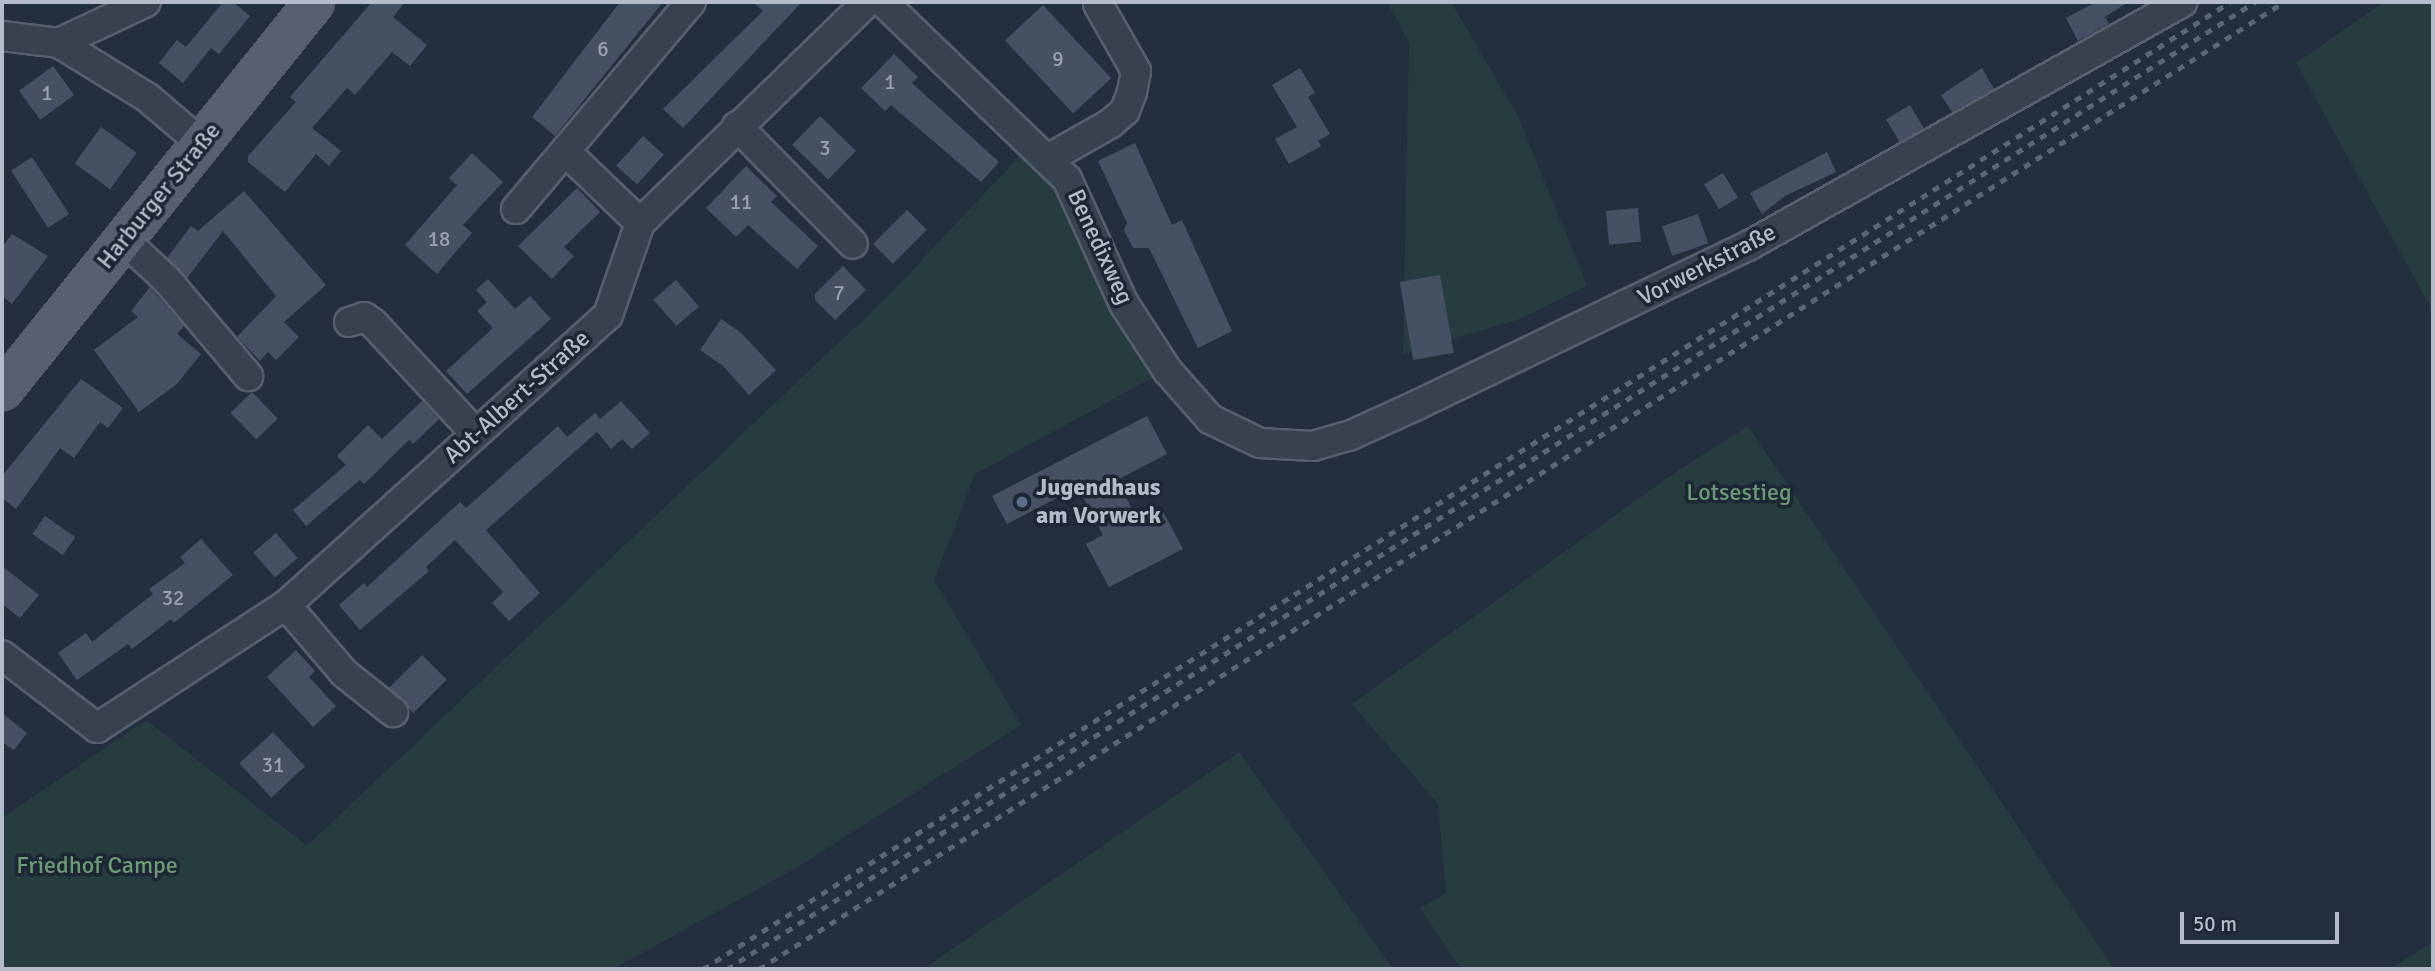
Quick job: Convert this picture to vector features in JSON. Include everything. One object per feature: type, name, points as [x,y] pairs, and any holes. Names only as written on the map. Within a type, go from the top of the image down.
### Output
[{"type":"main road","name":"Harburger Straße","points":[[2,390],[314,2]]},
{"type":"street","points":[[59,43],[105,9],[146,2]]},
{"type":"street","points":[[516,209],[691,2]]},
{"type":"street","name":"Abt-Albert-Straße","points":[[2,655],[97,728],[286,605],[608,315],[640,223],[867,2]]},
{"type":"street","name":"Benedixweg","points":[[883,2],[1067,179],[1124,304],[1167,370],[1210,419]]},
{"type":"street","name":"Vorwerkstraße","points":[[1210,419],[1260,443],[1313,446],[1349,436],[1748,247],[2182,2]]},
{"type":"street","points":[[1048,159],[1125,111],[1132,92],[1136,71],[1098,5]]},
{"type":"street","points":[[2,36],[59,43],[148,98],[202,144]]},
{"type":"street","points":[[737,126],[853,244]]},
{"type":"street","points":[[565,151],[640,223]]},
{"type":"street","points":[[124,240],[197,313],[248,376]]},
{"type":"street","points":[[349,322],[365,317],[373,323],[476,434]]},
{"type":"street","points":[[286,605],[344,673],[393,712]]},
{"type":"green space","points":[[1387,2],[1451,2],[1518,116],[1587,286],[1520,319],[1403,354],[1409,43]]},
{"type":"green space","points":[[2384,2],[2433,2],[2433,312],[2296,63]]},
{"type":"green space","name":"Friedhof Campe","points":[[1031,144],[1167,370],[975,474],[934,580],[1021,725],[796,868],[613,969],[2,969],[2,818],[146,720],[307,846],[889,295]]},
{"type":"green space","name":"Lotsestieg","points":[[1748,426],[2114,969],[1461,969],[1420,908],[1446,893],[1438,804],[1352,704],[1673,474]]},
{"type":"green space","points":[[1239,752],[1393,969],[923,969]]},
{"type":"green space","points":[[2433,942],[2433,969],[2390,969]]},
{"type":"building","points":[[223,2],[233,2],[250,16],[219,54],[211,48],[183,83],[159,63],[177,40],[186,47]]},
{"type":"building","points":[[372,2],[405,2],[393,17],[427,45],[410,66],[392,52],[355,95],[347,88],[312,128],[341,151],[329,166],[316,154],[285,192],[248,162],[248,156],[296,102],[290,97]]},
{"type":"building","points":[[620,2],[663,2],[555,136],[532,117]]},
{"type":"building","points":[[753,2],[802,2],[683,128],[663,109],[763,11]]},
{"type":"building","points":[[2096,2],[2128,2],[2105,17],[2109,24],[2078,41],[2066,18]]},
{"type":"building","points":[[1043,5],[1111,78],[1073,114],[1005,40]]},
{"type":"building","points":[[894,54],[918,77],[912,83],[999,162],[981,182],[891,105],[885,111],[861,88]]},
{"type":"building","points":[[53,66],[74,95],[40,120],[19,91]]},
{"type":"building","points":[[1300,68],[1315,93],[1308,97],[1330,134],[1318,141],[1321,146],[1289,164],[1275,139],[1297,127],[1272,85]]},
{"type":"building","points":[[1982,68],[1994,89],[1952,112],[1941,95]]},
{"type":"building","points":[[1910,105],[1924,128],[1900,143],[1886,119]]},
{"type":"building","points":[[820,116],[856,151],[828,180],[792,145]]},
{"type":"building","points":[[101,127],[137,153],[110,189],[75,163]]},
{"type":"building","points":[[643,136],[664,155],[637,184],[616,166]]},
{"type":"building","points":[[1135,143],[1172,225],[1182,220],[1232,331],[1198,348],[1149,248],[1133,248],[1124,230],[1127,223],[1098,161]]},
{"type":"building","points":[[1827,152],[1836,172],[1785,196],[1762,214],[1750,193]]},
{"type":"building","points":[[472,153],[503,182],[463,225],[472,233],[437,274],[405,245],[457,185],[449,178]]},
{"type":"building","points":[[32,157],[69,214],[48,228],[11,171]]},
{"type":"building","points":[[746,166],[777,196],[771,202],[818,246],[797,269],[748,225],[736,237],[706,208]]},
{"type":"building","points":[[1723,173],[1738,198],[1719,209],[1704,184]]},
{"type":"building","points":[[577,188],[600,212],[564,247],[574,256],[552,279],[518,246]]},
{"type":"building","points":[[244,191],[326,285],[284,322],[299,337],[276,360],[268,352],[260,361],[237,337],[276,296],[223,231],[187,278],[167,258],[191,226],[198,231]]},
{"type":"building","points":[[1638,208],[1641,242],[1609,245],[1606,211]]},
{"type":"building","points":[[907,210],[927,230],[893,264],[873,244]]},
{"type":"building","points":[[1698,214],[1708,243],[1672,256],[1662,226]]},
{"type":"building","points":[[12,234],[48,256],[12,304],[2,296],[2,247]]},
{"type":"building","points":[[843,266],[866,290],[835,320],[815,300],[815,294]]},
{"type":"building","points":[[1440,275],[1454,353],[1413,360],[1400,282]]},
{"type":"building","points":[[488,279],[515,309],[530,296],[551,319],[467,394],[446,371],[493,328],[477,311],[487,302],[476,290]]},
{"type":"building","points":[[676,280],[699,306],[676,326],[653,300]]},
{"type":"building","points":[[150,287],[184,326],[177,334],[201,354],[177,384],[139,412],[94,350],[138,317],[131,311]]},
{"type":"building","points":[[721,319],[740,332],[776,370],[749,395],[723,366],[700,350]]},
{"type":"building","points":[[81,379],[123,408],[108,428],[100,422],[74,458],[60,448],[16,509],[2,498],[2,476]]},
{"type":"building","points":[[252,392],[278,419],[256,439],[230,413]]},
{"type":"building","points":[[422,401],[439,419],[413,444],[409,440],[364,484],[360,480],[306,526],[293,510],[346,465],[337,456],[368,425],[382,439]]},
{"type":"building","points":[[621,401],[650,433],[632,449],[622,439],[611,449],[597,432],[486,530],[540,593],[509,621],[492,603],[503,592],[455,540],[426,567],[429,571],[360,630],[339,605],[364,583],[367,587],[460,502],[466,508],[558,426],[567,437],[595,413],[600,419]]},
{"type":"building","name":"Jugendhaus am Vorwerk","points":[[1147,416],[1167,454],[1117,480],[1138,520],[1161,508],[1183,549],[1109,587],[1086,544],[1103,535],[1078,487],[1007,524],[992,496]]},
{"type":"building","points":[[45,516],[75,537],[63,555],[32,534]]},
{"type":"building","points":[[276,533],[298,558],[275,578],[253,553]]},
{"type":"building","points":[[201,539],[233,575],[174,623],[171,619],[132,649],[128,644],[77,680],[58,653],[86,633],[92,642],[153,594],[149,589],[185,563],[180,557]]},
{"type":"building","points":[[2,566],[39,595],[20,618],[2,604]]},
{"type":"building","points":[[296,650],[315,671],[309,677],[336,706],[313,727],[267,677]]},
{"type":"building","points":[[422,655],[447,680],[414,713],[389,688]]},
{"type":"building","points":[[2,713],[27,733],[14,750],[2,742]]},
{"type":"building","points":[[273,732],[305,766],[271,798],[239,763]]},
{"type":"railway","points":[[703,969],[2230,2]]},
{"type":"railway","points":[[727,969],[2255,2]]},
{"type":"railway","points":[[759,969],[2284,2]]},
{"type":"place","name":"Jugendhaus am Vorwerk","points":[[1022,502]]}]
